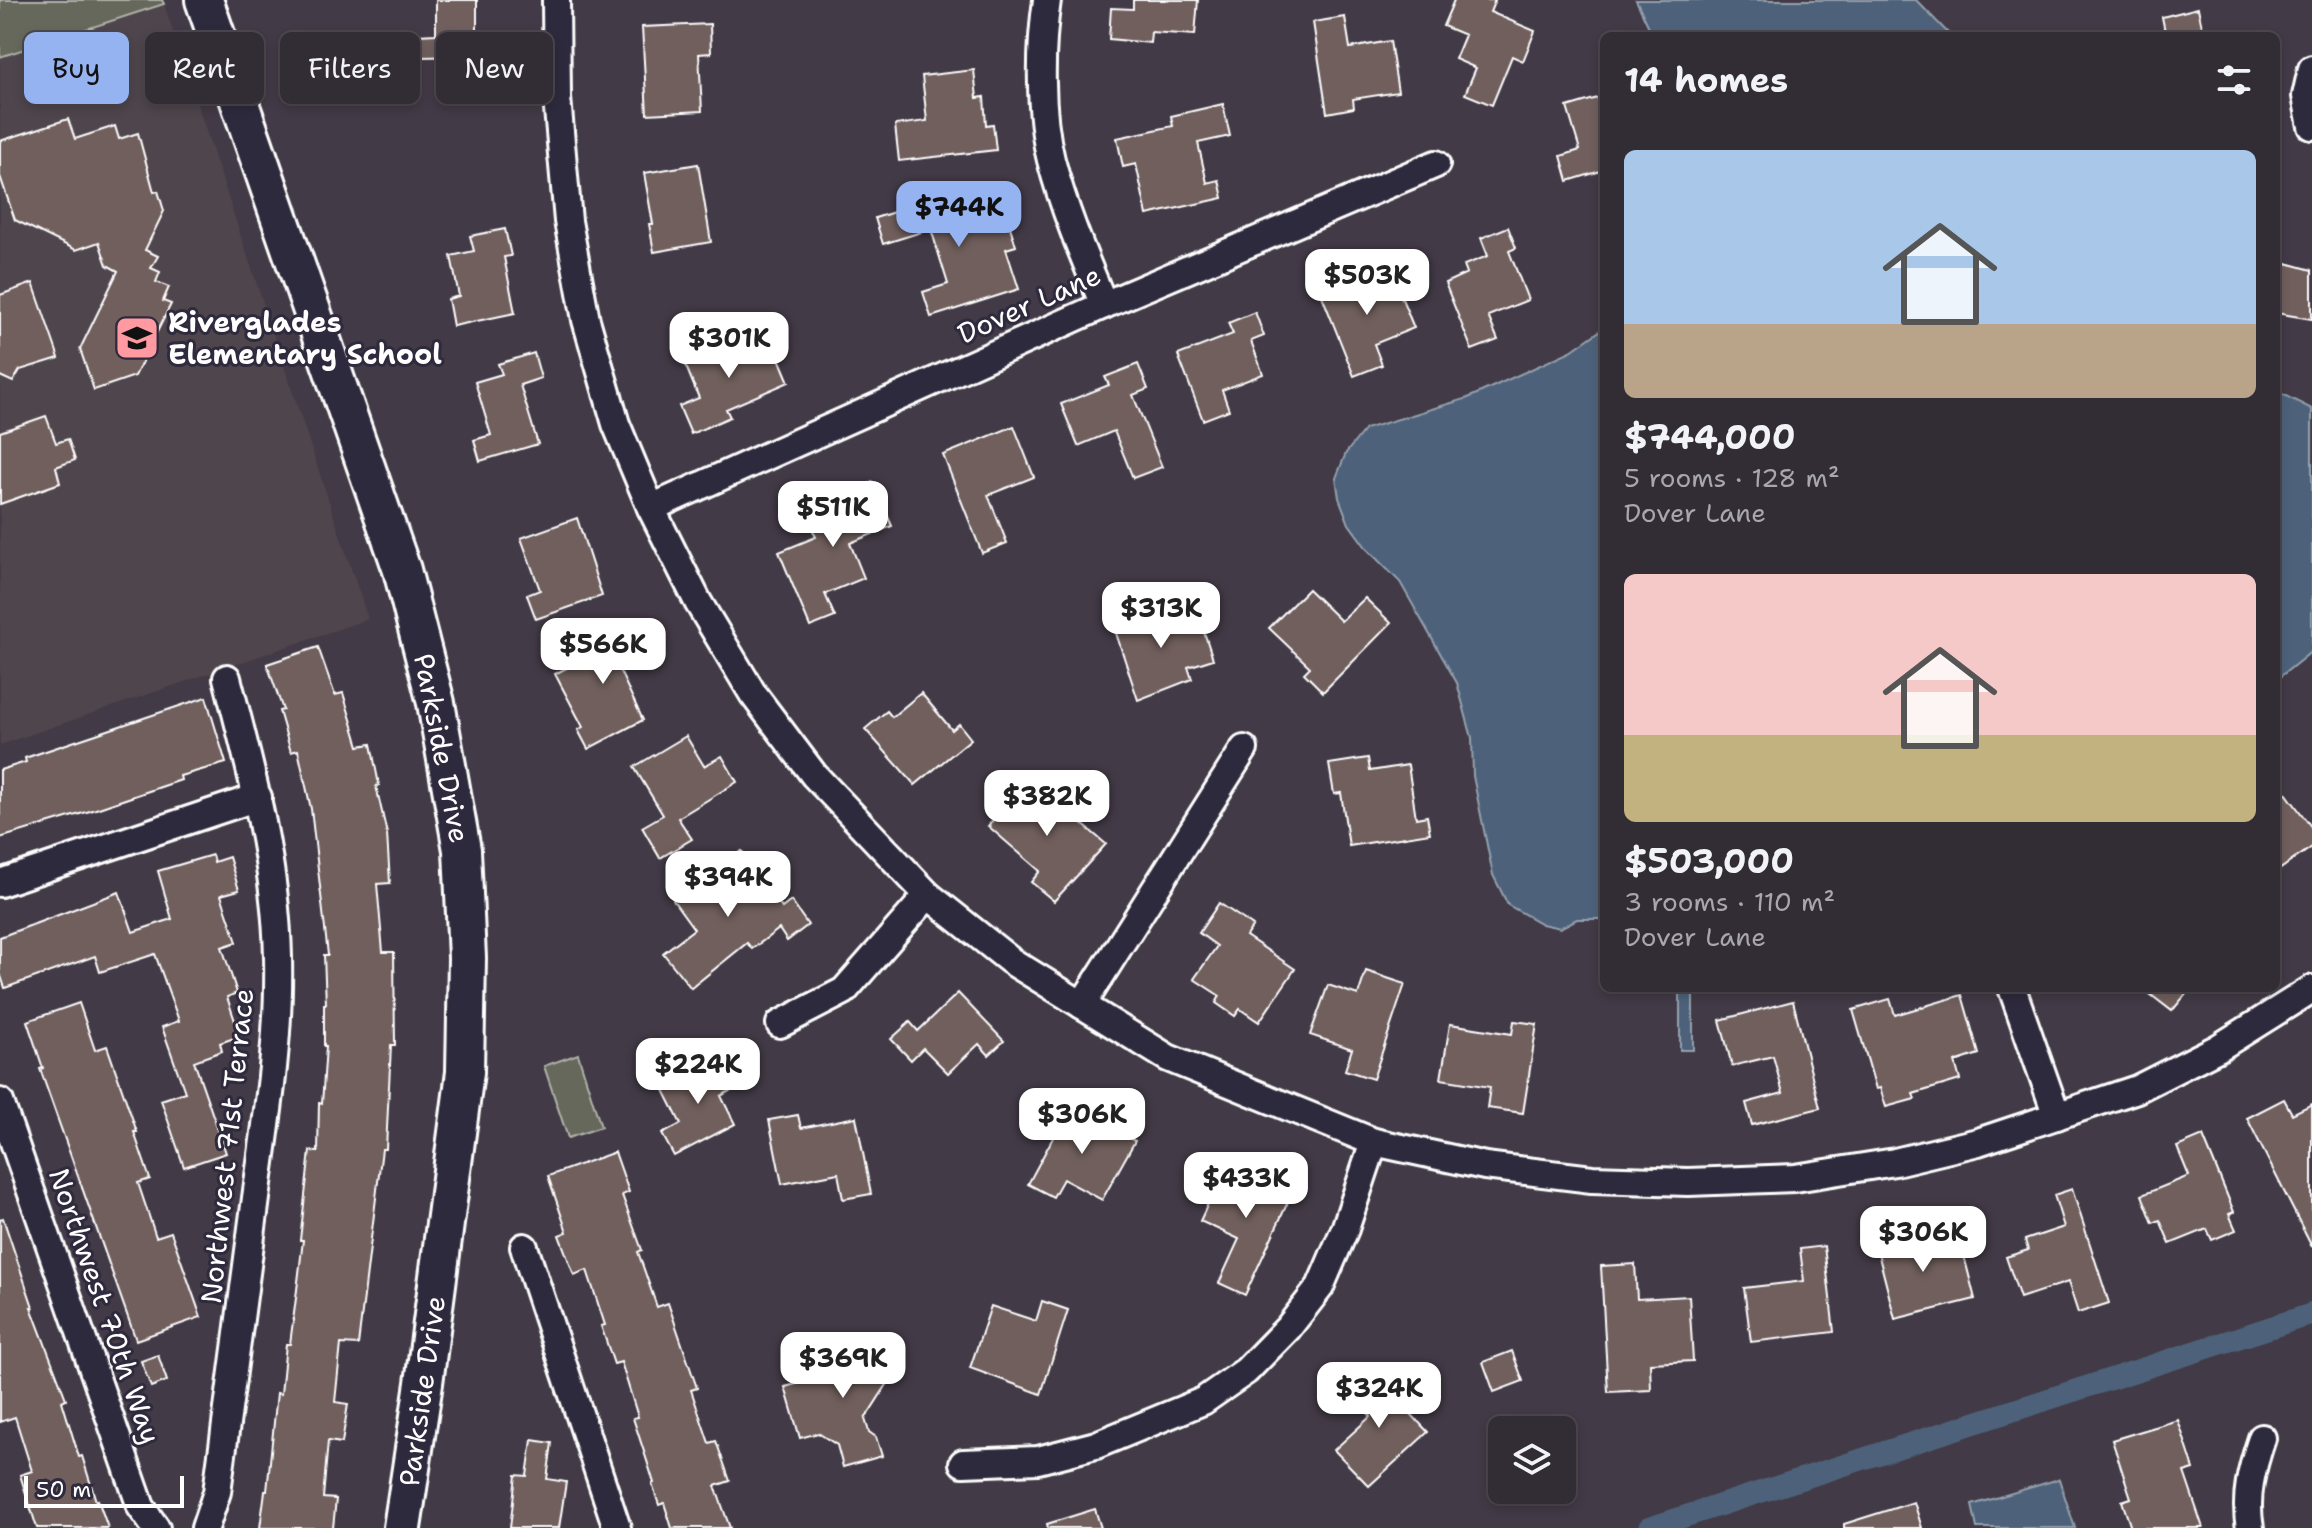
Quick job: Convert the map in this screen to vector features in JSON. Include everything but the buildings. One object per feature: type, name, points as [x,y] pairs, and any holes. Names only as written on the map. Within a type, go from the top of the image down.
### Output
[{"type":"street","name":"Parkside Drive","points":[[204,0],[402,570],[436,703],[462,850],[467,958],[465,1072],[402,1528]]},
{"type":"street","points":[[556,0],[557,98],[568,221],[586,320],[616,424],[651,508],[698,602],[753,694],[814,775],[928,895],[1011,961],[1168,1058],[1374,1142],[1485,1166],[1592,1179],[1688,1182],[1795,1178],[1895,1162],[1978,1142],[2137,1089],[2218,1048],[2312,989]]},
{"type":"street","points":[[1047,0],[1042,87],[1050,157],[1070,222],[1104,305]]},
{"type":"street","points":[[2312,69],[2306,96],[2312,126]]},
{"type":"street","name":"Dover Lane","points":[[651,508],[1104,305],[1436,164]]},
{"type":"street","name":"Northwest 71st Terrace","points":[[205,1528],[217,1492],[275,1044],[278,956],[271,873],[258,797],[227,678]]},
{"type":"street","points":[[1082,1005],[1244,749]]},
{"type":"street","points":[[0,883],[258,797]]},
{"type":"street","points":[[780,1024],[844,991],[928,895]]},
{"type":"street","points":[[2013,992],[2057,1116]]},
{"type":"street","name":"Northwest 70th Way","points":[[0,1102],[141,1507],[156,1528]]},
{"type":"street","points":[[963,1463],[1038,1460],[1096,1445],[1203,1401],[1246,1371],[1288,1328],[1320,1287],[1345,1229],[1374,1142]]},
{"type":"street","points":[[524,1247],[617,1528]]},
{"type":"street","points":[[2250,1528],[2247,1511],[2250,1473],[2262,1438]]},
{"type":"shaded area","name":"Riverglades Elementary School","points":[[164,4],[173,32],[145,32],[145,104],[197,104],[368,619],[0,745],[0,57],[24,49],[24,104],[129,104],[129,32],[77,32]]},
{"type":"green space","points":[[0,0],[162,0],[164,4],[77,32],[24,32],[24,49],[0,57]]},
{"type":"green space","points":[[578,1054],[601,1127],[568,1138],[544,1066]]},
{"type":"water","points":[[1636,0],[1916,0],[1947,32],[1651,32]]},
{"type":"water","points":[[1600,331],[1600,919],[1577,919],[1560,928],[1542,924],[1508,905],[1493,875],[1473,776],[1472,738],[1457,683],[1400,582],[1368,550],[1349,524],[1339,498],[1336,478],[1346,453],[1365,429],[1468,398],[1571,351]]},
{"type":"water","points":[[2280,393],[2312,409],[2312,651],[2280,677]]},
{"type":"water","points":[[1680,992],[1693,992],[1693,1050],[1680,1050]]},
{"type":"water","points":[[2059,1479],[2075,1528],[1977,1528],[1972,1505]]},
{"type":"waterway","points":[[1649,1528],[2312,1314]]},
{"type":"place","name":"Riverglades Elementary School","points":[[137,338]]}]
